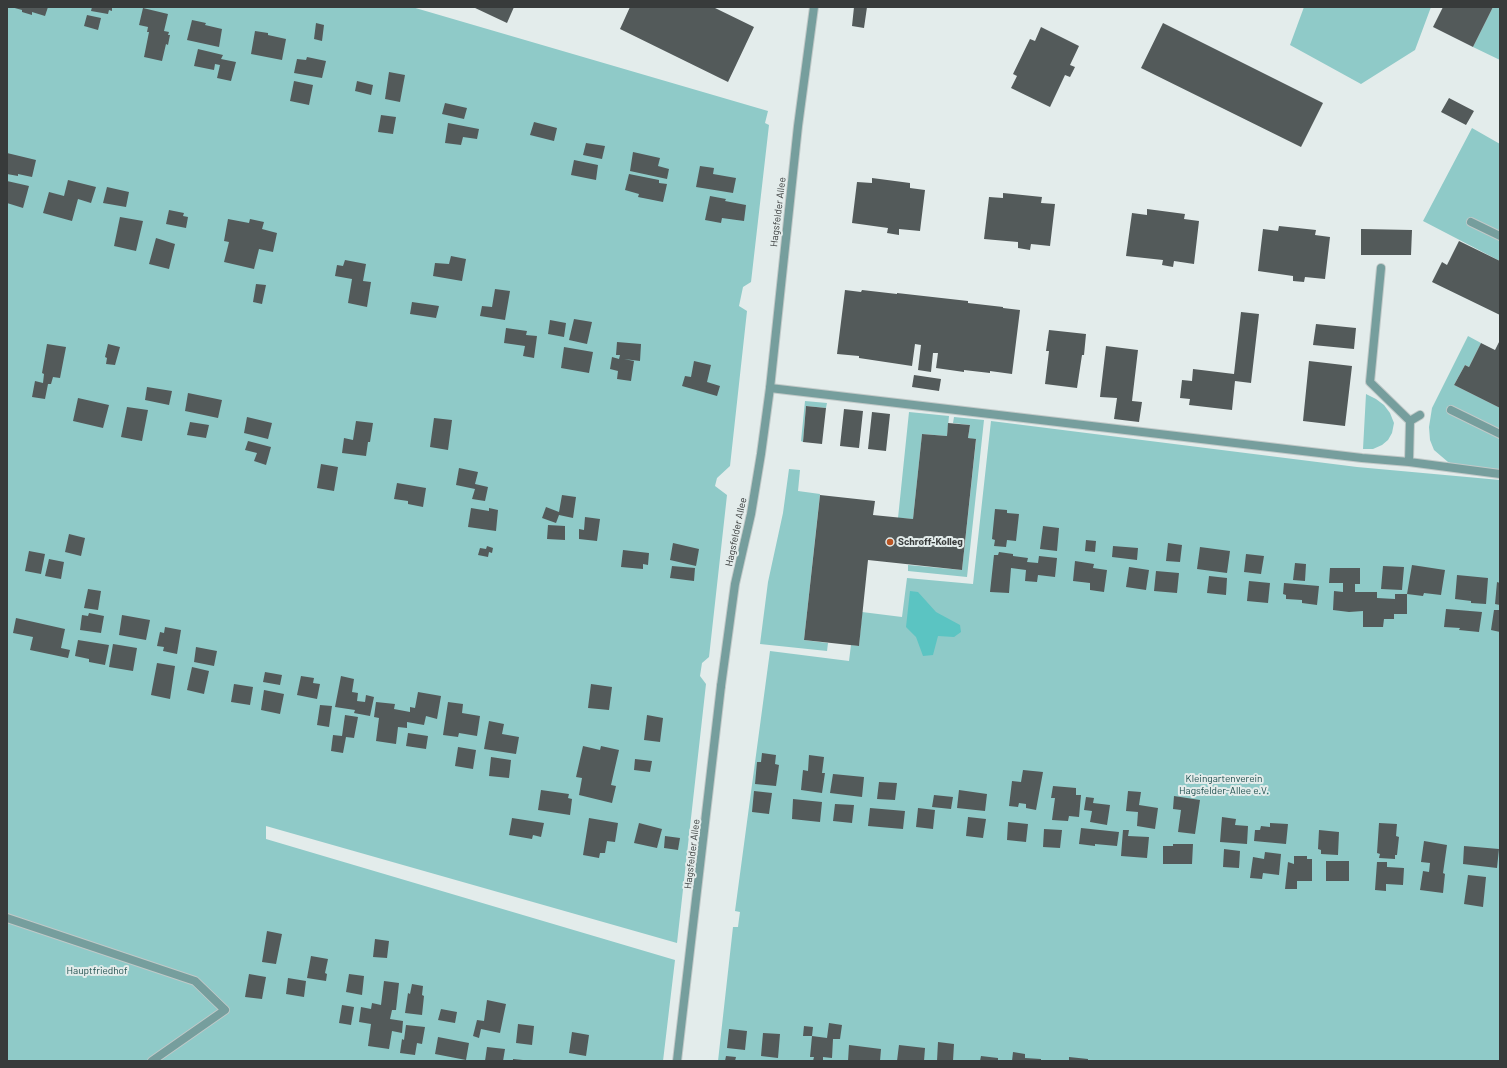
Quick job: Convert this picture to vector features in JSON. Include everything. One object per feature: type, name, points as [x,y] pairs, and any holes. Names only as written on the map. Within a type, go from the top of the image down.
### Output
[{"type":"street","name":"Hagsfelder Allee","points":[[677,1061],[721,686],[735,584],[751,514],[770,388],[798,126],[814,7]]},
{"type":"street","points":[[1471,222],[1500,236]]},
{"type":"street","points":[[1381,268],[1370,382],[1410,421],[1409,462]]},
{"type":"street","points":[[770,388],[1362,458],[1409,462],[1500,474]]},
{"type":"street","points":[[1451,410],[1500,434]]},
{"type":"street","points":[[1410,421],[1420,415]]},
{"type":"street","points":[[7,918],[195,981],[225,1010],[152,1061]]},
{"type":"green space","name":"Hauptfriedhof","points":[[7,7],[412,7],[768,111],[765,123],[769,125],[751,282],[743,287],[739,306],[747,311],[730,466],[717,478],[715,486],[727,495],[709,657],[702,663],[700,676],[706,684],[677,943],[266,826],[266,839],[675,960],[663,1061],[7,1061]]},
{"type":"green space","points":[[1304,7],[1431,7],[1415,50],[1361,84],[1290,45]]},
{"type":"green space","points":[[1493,7],[1500,7],[1500,60],[1473,47]]},
{"type":"green space","points":[[1472,128],[1500,144],[1500,261],[1423,221]]},
{"type":"green space","points":[[1468,336],[1481,343],[1469,367],[1465,365],[1454,385],[1500,408],[1500,470],[1457,466],[1448,462],[1434,450],[1430,440],[1429,427],[1432,408]]},
{"type":"green space","points":[[1366,394],[1384,405],[1390,413],[1394,423],[1392,433],[1388,440],[1382,445],[1373,449],[1363,449]]},
{"type":"green space","points":[[805,401],[827,403],[826,408],[806,406],[803,442],[801,441]]},
{"type":"green space","points":[[909,412],[949,416],[947,436],[922,434],[913,519],[898,518]]},
{"type":"green space","points":[[954,417],[984,420],[967,577],[908,571],[908,565],[962,570],[976,440],[968,438],[970,425],[953,423]]},
{"type":"green space","name":"Kleingartenverein Hagsfelder-Allee e.V.","points":[[991,421],[1357,467],[1500,480],[1500,1061],[718,1061],[733,927],[738,927],[740,912],[735,911],[770,651],[849,661],[851,645],[859,646],[862,612],[902,617],[907,578],[973,584]]},
{"type":"green space","points":[[789,469],[800,470],[798,491],[820,494],[804,640],[828,643],[827,651],[760,644],[768,582],[783,513]]},
{"type":"shaded area","points":[[910,591],[918,592],[936,612],[960,625],[961,632],[954,637],[938,636],[933,655],[923,656],[916,637],[906,627]]},
{"type":"building","points":[[11,7],[48,7],[45,16],[32,12],[32,15]]},
{"type":"building","points":[[92,7],[112,7],[112,11],[109,10],[108,14],[91,11]]},
{"type":"building","points":[[473,7],[514,7],[507,23]]},
{"type":"building","points":[[630,7],[713,7],[754,27],[728,82],[620,29]]},
{"type":"building","points":[[854,7],[867,7],[864,28],[852,26]]},
{"type":"building","points":[[1443,7],[1493,7],[1473,47],[1433,27]]},
{"type":"building","points":[[143,8],[168,14],[164,31],[169,32],[168,35],[170,35],[162,61],[144,57],[149,32],[147,32],[148,27],[139,25]]},
{"type":"building","points":[[87,15],[101,18],[98,30],[84,26]]},
{"type":"building","points":[[192,20],[222,29],[219,47],[187,40]]},
{"type":"building","points":[[316,23],[324,25],[322,41],[314,39]]},
{"type":"building","points":[[1163,23],[1323,103],[1301,147],[1141,68]]},
{"type":"building","points":[[1041,27],[1079,46],[1070,65],[1075,67],[1070,77],[1065,75],[1050,107],[1011,88],[1017,76],[1013,74],[1030,39],[1035,41]]},
{"type":"building","points":[[255,31],[268,33],[268,35],[286,39],[282,60],[251,54]]},
{"type":"building","points":[[198,49],[223,55],[221,59],[236,62],[231,81],[217,78],[220,65],[215,64],[214,70],[194,66]]},
{"type":"building","points":[[307,57],[326,61],[322,78],[294,73],[297,59],[306,60]]},
{"type":"building","points":[[389,72],[405,75],[400,102],[385,99]]},
{"type":"building","points":[[294,81],[313,85],[309,105],[290,101]]},
{"type":"building","points":[[357,81],[373,85],[371,95],[355,91]]},
{"type":"building","points":[[1449,98],[1474,111],[1466,125],[1441,112]]},
{"type":"building","points":[[445,103],[467,108],[464,119],[442,114]]},
{"type":"building","points":[[381,115],[396,117],[393,134],[378,132]]},
{"type":"building","points":[[534,122],[557,128],[554,141],[530,135]]},
{"type":"building","points":[[448,123],[479,129],[477,139],[463,137],[461,145],[445,143]]},
{"type":"building","points":[[586,143],[605,146],[602,159],[583,155]]},
{"type":"building","points":[[633,152],[660,158],[658,166],[669,169],[667,179],[630,171]]},
{"type":"building","points":[[7,153],[36,160],[32,177],[18,174],[18,176],[7,174]]},
{"type":"building","points":[[574,160],[598,165],[596,180],[571,175]]},
{"type":"building","points":[[700,166],[714,168],[713,174],[736,178],[733,193],[696,187]]},
{"type":"building","points":[[629,174],[659,180],[659,183],[667,184],[663,202],[638,197],[639,194],[625,190]]},
{"type":"building","points":[[872,178],[910,183],[910,188],[925,190],[920,231],[899,229],[899,235],[887,233],[888,228],[852,223],[857,182],[872,183]]},
{"type":"building","points":[[68,180],[96,187],[91,203],[78,199],[72,221],[43,213],[49,192],[64,196]]},
{"type":"building","points":[[7,181],[29,186],[23,208],[7,203]]},
{"type":"building","points":[[107,187],[129,192],[126,207],[103,203]]},
{"type":"building","points":[[1003,193],[1042,197],[1041,203],[1055,204],[1050,246],[1031,244],[1030,250],[1018,248],[1018,242],[984,239],[989,197],[1003,198]]},
{"type":"building","points":[[710,196],[726,199],[725,201],[746,205],[744,221],[722,218],[721,223],[705,220]]},
{"type":"building","points":[[1147,209],[1185,214],[1184,219],[1199,221],[1194,264],[1174,261],[1173,267],[1162,265],[1163,260],[1126,256],[1132,213],[1147,215]]},
{"type":"building","points":[[169,210],[184,213],[183,216],[188,217],[186,228],[166,224]]},
{"type":"building","points":[[120,217],[143,221],[136,251],[114,246]]},
{"type":"building","points":[[228,219],[249,223],[250,219],[264,222],[262,229],[277,233],[273,252],[259,249],[254,269],[224,262],[229,242],[224,241]]},
{"type":"building","points":[[1279,226],[1316,230],[1315,235],[1330,237],[1325,279],[1305,277],[1304,282],[1293,281],[1293,276],[1258,271],[1263,229],[1278,231]]},
{"type":"building","points":[[1361,229],[1412,230],[1411,255],[1361,255]]},
{"type":"building","points":[[156,238],[175,244],[169,269],[149,264]]},
{"type":"building","points":[[1459,241],[1500,261],[1500,315],[1432,282],[1442,262],[1447,265]]},
{"type":"building","points":[[451,256],[466,259],[462,281],[433,276],[435,263],[449,264]]},
{"type":"building","points":[[345,260],[366,264],[363,281],[371,282],[367,307],[348,303],[352,279],[335,276],[337,265],[343,266]]},
{"type":"building","points":[[256,284],[266,285],[262,304],[253,302]]},
{"type":"building","points":[[495,289],[510,291],[505,320],[480,316],[482,306],[492,307]]},
{"type":"building","points":[[845,290],[897,293],[968,301],[968,303],[1020,310],[1012,374],[990,371],[990,373],[964,370],[964,372],[936,368],[938,353],[933,353],[931,372],[918,370],[921,345],[915,344],[912,366],[859,358],[859,356],[837,354]]},
{"type":"building","points":[[412,302],[439,306],[436,318],[410,314]]},
{"type":"building","points":[[1241,312],[1259,314],[1251,383],[1235,381],[1232,410],[1189,405],[1190,399],[1180,398],[1182,380],[1192,381],[1193,369],[1234,374]]},
{"type":"building","points":[[574,319],[592,322],[587,344],[569,340]]},
{"type":"building","points":[[550,320],[566,323],[564,337],[548,334]]},
{"type":"building","points":[[1316,324],[1356,328],[1354,349],[1313,345]]},
{"type":"building","points":[[506,328],[527,331],[526,335],[537,336],[534,358],[523,356],[525,346],[504,343]]},
{"type":"building","points":[[1049,330],[1086,334],[1084,355],[1082,355],[1077,388],[1045,384],[1049,351],[1046,351]]},
{"type":"building","points":[[1500,340],[1500,408],[1454,385],[1465,365],[1469,367],[1481,343],[1495,350]]},
{"type":"building","points":[[617,342],[641,344],[640,361],[624,359],[634,361],[631,381],[617,379],[618,371],[610,369],[612,357],[619,359],[620,355],[616,355]]},
{"type":"building","points":[[47,344],[66,347],[60,378],[53,377],[51,384],[48,384],[45,399],[32,397],[35,381],[43,383],[44,374],[42,373]]},
{"type":"building","points":[[108,344],[120,347],[115,365],[106,364],[107,358],[105,357]]},
{"type":"building","points":[[1106,346],[1138,350],[1132,401],[1142,402],[1139,422],[1114,419],[1117,398],[1100,397]]},
{"type":"building","points":[[564,347],[593,352],[589,373],[561,368]]},
{"type":"building","points":[[694,361],[711,365],[707,382],[720,386],[717,396],[682,386],[685,376],[691,377]]},
{"type":"building","points":[[1309,361],[1352,366],[1345,426],[1303,421]]},
{"type":"building","points":[[914,375],[941,379],[939,391],[912,387]]},
{"type":"building","points":[[147,387],[172,391],[169,405],[145,400]]},
{"type":"building","points":[[188,393],[222,400],[218,418],[185,411]]},
{"type":"building","points":[[78,398],[109,405],[103,428],[73,421]]},
{"type":"building","points":[[806,406],[826,408],[822,444],[803,442]]},
{"type":"building","points":[[127,407],[148,410],[142,441],[121,437]]},
{"type":"building","points":[[844,409],[863,411],[859,448],[840,446]]},
{"type":"building","points":[[872,412],[890,414],[886,451],[868,449]]},
{"type":"building","points":[[247,417],[272,423],[268,439],[244,433]]},
{"type":"building","points":[[434,418],[452,420],[448,450],[430,447]]},
{"type":"building","points":[[356,421],[373,423],[366,456],[342,453],[344,438],[353,440]]},
{"type":"building","points":[[190,422],[209,425],[206,438],[187,435]]},
{"type":"building","name":"Schroff-Kolleg","points":[[948,423],[970,425],[968,438],[976,439],[962,570],[868,560],[859,646],[804,640],[820,495],[875,501],[873,515],[913,519],[922,434],[947,436]]},
{"type":"building","points":[[248,441],[271,447],[266,465],[254,461],[257,453],[245,450]]},
{"type":"building","points":[[321,464],[338,467],[334,491],[317,488]]},
{"type":"building","points":[[459,468],[478,472],[475,484],[488,487],[485,501],[472,499],[475,489],[456,485]]},
{"type":"building","points":[[397,483],[426,488],[423,507],[408,504],[408,501],[394,499]]},
{"type":"building","points":[[562,495],[576,497],[573,518],[559,515],[556,523],[542,518],[546,507],[559,512]]},
{"type":"building","points":[[471,508],[489,511],[489,508],[498,510],[496,531],[468,527]]},
{"type":"building","points":[[995,509],[1007,510],[1007,513],[1019,514],[1016,541],[1007,540],[1006,547],[994,546],[995,540],[992,539]]},
{"type":"building","points":[[585,517],[600,519],[597,541],[579,539],[579,529],[584,530]]},
{"type":"building","points":[[548,525],[565,526],[565,540],[547,539]]},
{"type":"building","points":[[1043,526],[1059,528],[1057,551],[1040,549]]},
{"type":"building","points":[[69,534],[85,538],[81,556],[65,552]]},
{"type":"building","points":[[1086,540],[1096,541],[1095,552],[1085,551]]},
{"type":"building","points":[[673,543],[699,549],[696,566],[670,560]]},
{"type":"building","points":[[1168,543],[1182,545],[1180,562],[1166,561]]},
{"type":"building","points":[[487,546],[493,548],[492,553],[489,552],[488,557],[478,555],[480,548],[486,549]]},
{"type":"building","points":[[1113,546],[1138,548],[1137,560],[1112,557]]},
{"type":"building","points":[[1200,547],[1230,551],[1227,573],[1197,569]]},
{"type":"building","points":[[623,550],[649,553],[648,565],[643,564],[643,569],[621,567]]},
{"type":"building","points":[[29,551],[45,554],[41,574],[25,571]]},
{"type":"building","points":[[999,552],[1028,558],[1027,562],[1038,563],[1039,556],[1057,558],[1055,577],[1038,575],[1037,582],[1025,581],[1026,570],[1011,568],[1009,593],[990,592],[994,555],[998,555]]},
{"type":"building","points":[[1246,554],[1264,556],[1261,574],[1244,572]]},
{"type":"building","points":[[49,559],[64,562],[61,579],[45,576]]},
{"type":"building","points":[[1075,561],[1094,564],[1093,568],[1107,570],[1104,592],[1090,590],[1090,583],[1073,581]]},
{"type":"building","points":[[1295,563],[1306,564],[1305,581],[1293,580]]},
{"type":"building","points":[[1412,565],[1445,570],[1441,595],[1424,593],[1423,596],[1407,594]]},
{"type":"building","points":[[672,566],[695,568],[694,581],[670,578]]},
{"type":"building","points":[[1383,566],[1404,567],[1402,590],[1381,589]]},
{"type":"building","points":[[1129,567],[1149,570],[1146,590],[1126,587]]},
{"type":"building","points":[[1330,568],[1360,568],[1360,584],[1355,584],[1355,592],[1377,592],[1377,598],[1395,599],[1395,594],[1407,594],[1407,614],[1394,614],[1394,619],[1384,619],[1383,627],[1363,627],[1363,611],[1349,612],[1333,610],[1334,591],[1343,592],[1343,583],[1329,583]]},
{"type":"building","points":[[1156,571],[1179,573],[1177,593],[1154,591]]},
{"type":"building","points":[[1457,575],[1488,578],[1486,604],[1471,603],[1471,601],[1455,599]]},
{"type":"building","points":[[1209,576],[1227,578],[1226,595],[1207,593]]},
{"type":"building","points":[[1249,581],[1270,583],[1268,603],[1247,601]]},
{"type":"building","points":[[1497,582],[1500,583],[1500,605],[1495,604]]},
{"type":"building","points":[[1284,583],[1319,586],[1317,605],[1302,603],[1302,600],[1286,599],[1286,595],[1283,594]]},
{"type":"building","points":[[88,589],[101,591],[98,610],[84,608]]},
{"type":"building","points":[[1446,609],[1482,612],[1479,632],[1459,630],[1460,628],[1444,627]]},
{"type":"building","points":[[1494,610],[1500,610],[1500,632],[1491,630]]},
{"type":"building","points":[[89,613],[104,616],[101,633],[80,630],[82,615],[88,616]]},
{"type":"building","points":[[122,615],[150,620],[146,640],[119,635]]},
{"type":"building","points":[[16,618],[65,629],[61,648],[70,650],[68,658],[30,650],[33,637],[13,633]]},
{"type":"building","points":[[165,627],[181,630],[177,654],[163,651],[164,647],[157,646],[160,632],[164,633]]},
{"type":"building","points":[[78,640],[109,645],[105,665],[89,662],[89,659],[75,656]]},
{"type":"building","points":[[113,644],[137,648],[133,671],[109,667]]},
{"type":"building","points":[[196,647],[217,651],[214,666],[194,662]]},
{"type":"building","points":[[157,663],[175,666],[170,699],[151,695]]},
{"type":"building","points":[[192,667],[209,671],[204,694],[187,690]]},
{"type":"building","points":[[265,672],[282,675],[280,685],[263,682]]},
{"type":"building","points":[[301,676],[314,678],[313,683],[320,684],[317,699],[297,695]]},
{"type":"building","points":[[341,676],[354,679],[352,692],[358,693],[357,701],[365,702],[366,695],[374,697],[370,716],[354,713],[355,710],[335,707]]},
{"type":"building","points":[[234,684],[253,687],[250,705],[231,702]]},
{"type":"building","points":[[591,684],[612,687],[609,710],[588,708]]},
{"type":"building","points":[[264,690],[284,694],[280,714],[261,710]]},
{"type":"building","points":[[418,692],[441,696],[437,719],[426,716],[424,725],[407,722],[407,728],[398,727],[396,744],[376,741],[379,718],[374,717],[376,702],[395,704],[394,709],[410,712],[410,707],[415,708]]},
{"type":"building","points":[[448,702],[463,704],[462,713],[480,716],[477,736],[459,733],[458,737],[443,735]]},
{"type":"building","points":[[320,705],[332,706],[329,727],[317,725]]},
{"type":"building","points":[[345,715],[358,717],[354,738],[346,737],[343,753],[331,751],[333,735],[342,736]]},
{"type":"building","points":[[647,715],[663,718],[660,742],[644,740]]},
{"type":"building","points":[[489,721],[504,724],[502,734],[519,737],[516,754],[484,749]]},
{"type":"building","points":[[408,733],[428,736],[426,749],[406,746]]},
{"type":"building","points":[[583,746],[600,750],[601,746],[619,750],[611,785],[616,786],[612,803],[579,795],[582,778],[576,777]]},
{"type":"building","points":[[458,747],[476,750],[473,769],[455,766]]},
{"type":"building","points":[[762,753],[776,755],[775,764],[779,765],[776,786],[755,784],[757,762],[761,762]]},
{"type":"building","points":[[809,755],[824,757],[822,773],[825,773],[822,793],[801,790],[803,770],[808,771]]},
{"type":"building","points":[[491,757],[511,760],[509,778],[489,776]]},
{"type":"building","points":[[635,759],[652,761],[650,772],[634,770]]},
{"type":"building","points":[[1023,770],[1043,772],[1036,810],[1026,808],[1026,804],[1019,803],[1018,807],[1009,806],[1012,781],[1021,782]]},
{"type":"building","points":[[833,774],[864,777],[862,797],[830,793]]},
{"type":"building","points":[[879,782],[897,783],[895,800],[877,799]]},
{"type":"building","points":[[1053,786],[1076,788],[1076,795],[1081,795],[1079,817],[1069,816],[1068,821],[1052,820],[1055,798],[1051,798]]},
{"type":"building","points":[[541,790],[569,794],[568,798],[572,799],[570,815],[538,810]]},
{"type":"building","points":[[959,790],[987,794],[985,811],[957,808]]},
{"type":"building","points":[[754,791],[772,793],[769,814],[752,812]]},
{"type":"building","points":[[1128,791],[1141,792],[1139,805],[1158,808],[1155,829],[1137,826],[1138,812],[1126,811]]},
{"type":"building","points":[[934,795],[953,797],[951,809],[932,807]]},
{"type":"building","points":[[1174,796],[1200,800],[1195,834],[1178,832],[1181,810],[1173,809]]},
{"type":"building","points":[[1086,797],[1094,798],[1093,803],[1110,805],[1107,825],[1090,822],[1092,811],[1084,810]]},
{"type":"building","points":[[793,799],[822,802],[820,822],[792,819]]},
{"type":"building","points":[[835,804],[854,805],[852,823],[833,821]]},
{"type":"building","points":[[870,808],[905,811],[903,829],[868,826]]},
{"type":"building","points":[[918,808],[935,810],[933,829],[916,827]]},
{"type":"building","points":[[968,817],[986,819],[983,838],[966,836]]},
{"type":"building","points":[[1222,817],[1236,819],[1235,825],[1248,826],[1247,844],[1220,842]]},
{"type":"building","points":[[512,818],[544,823],[541,837],[533,835],[532,839],[509,835]]},
{"type":"building","points":[[589,818],[618,823],[615,842],[607,841],[605,853],[600,853],[599,858],[583,855]]},
{"type":"building","points":[[1008,822],[1028,824],[1026,842],[1007,840]]},
{"type":"building","points":[[639,823],[662,829],[657,848],[634,843]]},
{"type":"building","points":[[1270,823],[1288,824],[1286,844],[1254,841],[1255,830],[1260,830],[1261,826],[1270,827]]},
{"type":"building","points":[[1379,823],[1397,824],[1396,836],[1399,837],[1397,855],[1395,855],[1395,859],[1379,858],[1380,854],[1377,853]]},
{"type":"building","points":[[1081,828],[1119,832],[1117,846],[1079,844]]},
{"type":"building","points":[[1044,829],[1062,830],[1060,848],[1043,847]]},
{"type":"building","points":[[1123,830],[1129,830],[1128,836],[1149,837],[1147,858],[1121,856]]},
{"type":"building","points":[[1319,830],[1339,832],[1338,855],[1321,854],[1321,850],[1318,849]]},
{"type":"building","points":[[665,836],[680,838],[678,850],[664,848]]},
{"type":"building","points":[[1424,841],[1447,845],[1443,873],[1445,874],[1443,893],[1420,890],[1423,871],[1429,872],[1430,863],[1421,862]]},
{"type":"building","points":[[1173,844],[1193,844],[1192,864],[1163,864],[1163,846],[1173,846]]},
{"type":"building","points":[[1464,846],[1499,849],[1497,868],[1463,864]]},
{"type":"building","points":[[1224,849],[1240,851],[1239,868],[1223,867]]},
{"type":"building","points":[[1265,852],[1281,854],[1279,875],[1263,873],[1262,879],[1250,878],[1253,857],[1264,859]]},
{"type":"building","points":[[1294,856],[1307,856],[1307,859],[1312,859],[1312,881],[1297,881],[1297,889],[1285,889],[1288,862],[1294,864]]},
{"type":"building","points":[[1326,861],[1349,861],[1349,881],[1326,881]]},
{"type":"building","points":[[1377,862],[1387,862],[1387,867],[1404,868],[1403,885],[1386,884],[1386,891],[1375,890]]},
{"type":"building","points":[[1468,875],[1486,877],[1483,907],[1464,904]]},
{"type":"building","points":[[267,931],[282,934],[276,964],[262,962]]},
{"type":"building","points":[[375,939],[389,941],[387,958],[373,957]]},
{"type":"building","points":[[311,956],[328,959],[325,973],[327,974],[326,981],[307,978]]},
{"type":"building","points":[[249,974],[266,977],[262,999],[245,997]]},
{"type":"building","points":[[349,974],[364,976],[362,995],[346,992]]},
{"type":"building","points":[[288,978],[306,981],[304,997],[286,994]]},
{"type":"building","points":[[384,981],[399,983],[396,1010],[392,1010],[390,1019],[403,1021],[402,1033],[392,1031],[389,1049],[368,1046],[371,1024],[359,1022],[361,1007],[371,1009],[372,1003],[381,1005]]},
{"type":"building","points":[[412,984],[423,986],[422,995],[424,996],[422,1015],[405,1013],[408,993],[410,994]]},
{"type":"building","points":[[487,1000],[506,1004],[500,1033],[481,1029],[479,1038],[473,1036],[477,1020],[484,1021]]},
{"type":"building","points":[[342,1005],[354,1007],[351,1025],[339,1023]]},
{"type":"building","points":[[441,1009],[457,1012],[455,1023],[438,1020]]},
{"type":"building","points":[[829,1023],[842,1025],[840,1039],[833,1039],[832,1058],[823,1057],[823,1061],[813,1061],[814,1057],[810,1057],[812,1036],[827,1038]]},
{"type":"building","points":[[518,1024],[534,1026],[532,1045],[516,1043]]},
{"type":"building","points":[[406,1025],[425,1027],[422,1044],[417,1043],[415,1055],[400,1053]]},
{"type":"building","points":[[804,1026],[813,1027],[812,1036],[803,1036]]},
{"type":"building","points":[[729,1029],[747,1031],[745,1050],[727,1048]]},
{"type":"building","points":[[572,1032],[589,1035],[586,1056],[569,1053]]},
{"type":"building","points":[[763,1033],[780,1034],[778,1058],[761,1056]]},
{"type":"building","points":[[438,1037],[469,1043],[466,1060],[435,1054]]},
{"type":"building","points":[[938,1042],[954,1044],[953,1061],[937,1061]]},
{"type":"building","points":[[849,1045],[881,1049],[880,1061],[848,1061]]},
{"type":"building","points":[[899,1045],[925,1048],[924,1061],[897,1061]]},
{"type":"building","points":[[487,1047],[505,1049],[503,1061],[485,1061]]},
{"type":"building","points":[[1013,1052],[1025,1054],[1025,1058],[1041,1059],[1041,1061],[1012,1061]]},
{"type":"building","points":[[726,1056],[736,1057],[735,1061],[725,1061]]},
{"type":"building","points":[[981,1056],[998,1058],[998,1061],[980,1061]]},
{"type":"building","points":[[1069,1057],[1088,1059],[1088,1061],[1069,1061]]},
{"type":"building","points":[[513,1059],[523,1060],[523,1061],[513,1061]]},
{"type":"place","name":"Schroff-Kolleg","points":[[890,542]]}]
